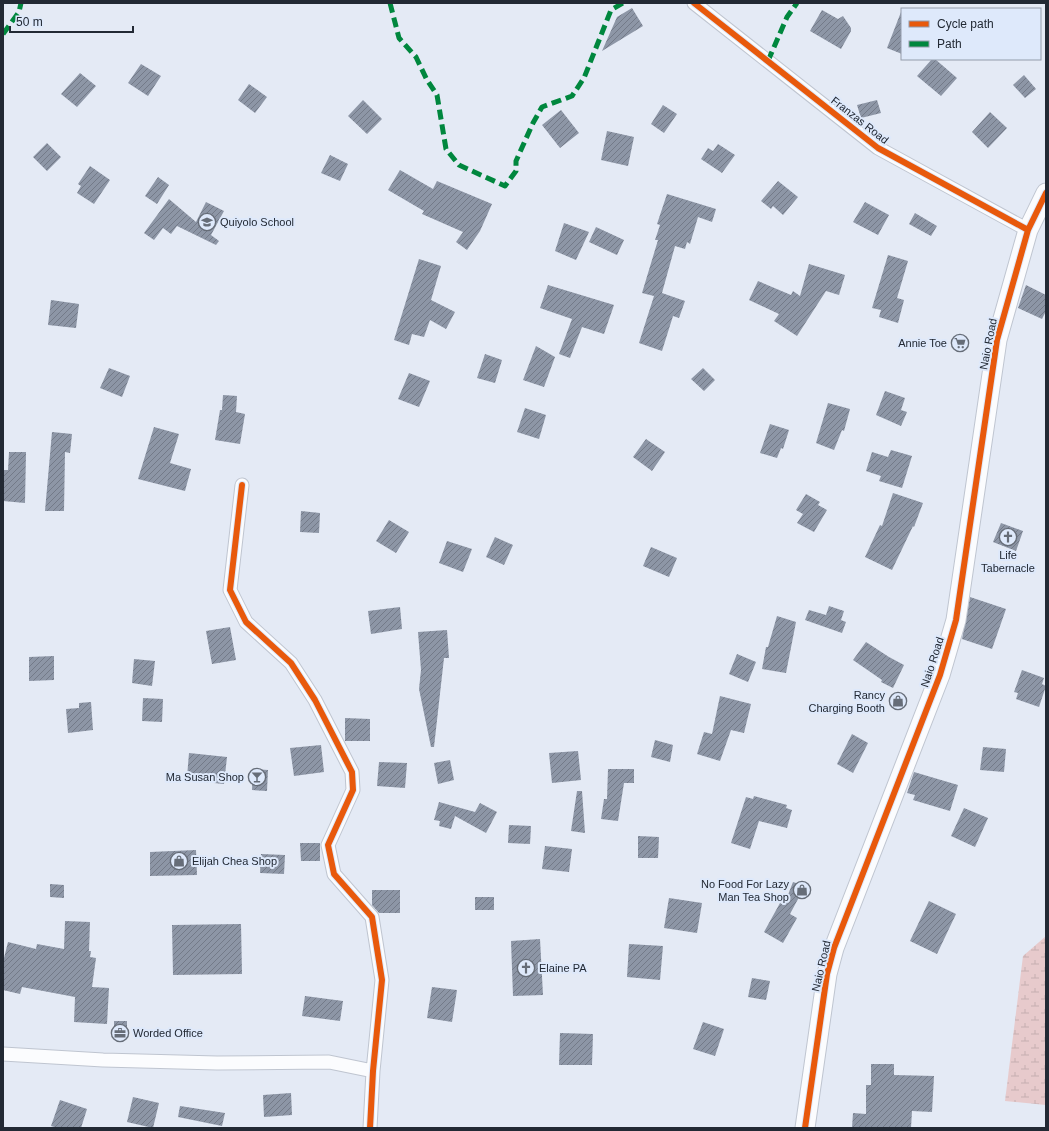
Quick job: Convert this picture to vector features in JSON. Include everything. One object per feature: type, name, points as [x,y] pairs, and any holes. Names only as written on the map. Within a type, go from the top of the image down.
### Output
[{"type":"street","name":"Franzas Road","points":[[694,3],[878,148],[1028,230]]},
{"type":"street","name":"Naio Road","points":[[805,1128],[827,974],[834,948],[940,675],[956,620],[997,340],[1028,230],[1046,193]]},
{"type":"street","points":[[242,485],[230,590],[246,622],[291,663],[315,700],[352,772],[353,790],[328,845],[334,874],[372,917],[382,980],[373,1071],[370,1128]]},
{"type":"street","points":[[3,1054],[103,1060],[217,1063],[329,1062],[373,1071]]},
{"type":"green space","points":[[1046,936],[1046,1105],[1005,1101],[1023,956]]},
{"type":"building","points":[[632,8],[643,26],[602,51],[617,17]]},
{"type":"building","points":[[822,10],[838,19],[843,16],[851,28],[851,31],[841,49],[810,31]]},
{"type":"building","points":[[901,12],[901,54],[887,48]]},
{"type":"building","points":[[931,60],[936,60],[957,78],[941,96],[917,76]]},
{"type":"building","points":[[141,64],[161,76],[148,96],[128,83]]},
{"type":"building","points":[[80,73],[96,86],[77,107],[61,94]]},
{"type":"building","points":[[1024,75],[1036,89],[1025,98],[1013,85]]},
{"type":"building","points":[[249,84],[267,97],[255,113],[238,100]]},
{"type":"building","points":[[363,100],[382,119],[367,134],[348,116]]},
{"type":"building","points":[[877,100],[881,113],[861,118],[857,105]]},
{"type":"building","points":[[663,105],[677,114],[664,133],[651,124]]},
{"type":"building","points":[[561,110],[579,133],[560,148],[542,125]]},
{"type":"building","points":[[990,112],[1007,128],[988,148],[972,132]]},
{"type":"building","points":[[607,131],[634,137],[628,166],[601,160]]},
{"type":"building","points":[[47,143],[61,157],[47,171],[33,157]]},
{"type":"building","points":[[718,144],[735,155],[722,173],[701,159],[708,148],[713,151]]},
{"type":"building","points":[[330,155],[348,164],[340,181],[321,173]]},
{"type":"building","points":[[90,166],[110,180],[94,204],[77,193],[81,186],[78,184]]},
{"type":"building","points":[[400,170],[433,189],[437,181],[492,204],[480,231],[467,250],[456,242],[463,232],[422,214],[424,211],[388,190]]},
{"type":"building","points":[[158,177],[169,185],[157,204],[145,196]]},
{"type":"building","points":[[778,181],[798,197],[783,215],[773,206],[771,209],[761,201]]},
{"type":"building","points":[[667,194],[716,209],[712,222],[698,217],[690,244],[687,242],[685,249],[675,246],[662,293],[685,301],[679,318],[673,316],[662,351],[639,343],[654,296],[642,293],[658,240],[655,240],[660,225],[657,224]]},
{"type":"building","points":[[169,199],[196,222],[206,202],[224,211],[211,235],[219,241],[216,245],[177,226],[171,234],[163,228],[154,240],[144,233]]},
{"type":"building","points":[[865,202],[889,215],[878,235],[853,222]]},
{"type":"building","points":[[915,213],[937,226],[931,236],[909,224]]},
{"type":"building","points":[[564,223],[589,232],[576,260],[555,251]]},
{"type":"building","points":[[596,227],[624,240],[617,255],[589,242]]},
{"type":"building","points":[[888,255],[908,261],[897,298],[904,300],[898,323],[879,317],[881,310],[872,308]]},
{"type":"building","points":[[419,259],[441,266],[431,300],[455,312],[446,329],[430,320],[424,337],[412,334],[409,345],[394,340]]},
{"type":"building","points":[[809,264],[845,275],[839,295],[826,291],[797,336],[774,321],[779,314],[749,300],[758,281],[791,295],[793,291],[800,296]]},
{"type":"building","points":[[548,285],[614,305],[604,334],[582,327],[570,358],[559,354],[572,319],[540,308]]},
{"type":"building","points":[[1026,285],[1046,295],[1046,311],[1042,319],[1018,308]]},
{"type":"building","points":[[51,300],[79,304],[76,328],[48,325]]},
{"type":"building","points":[[536,346],[555,357],[544,387],[523,380]]},
{"type":"building","points":[[485,354],[502,360],[495,383],[477,378]]},
{"type":"building","points":[[109,368],[130,376],[122,397],[100,388]]},
{"type":"building","points":[[703,368],[715,380],[704,391],[691,379]]},
{"type":"building","points":[[409,373],[430,381],[419,407],[398,399]]},
{"type":"building","points":[[885,391],[905,398],[901,410],[907,412],[901,426],[876,415]]},
{"type":"building","points":[[223,395],[237,396],[236,412],[245,414],[240,444],[215,440],[220,410],[222,410]]},
{"type":"building","points":[[828,403],[850,409],[844,431],[842,430],[834,450],[816,443]]},
{"type":"building","points":[[525,408],[546,415],[539,439],[517,432]]},
{"type":"building","points":[[770,424],[789,430],[783,449],[781,448],[777,458],[760,453]]},
{"type":"building","points":[[154,427],[179,434],[170,463],[191,469],[185,491],[138,479]]},
{"type":"building","points":[[52,432],[72,434],[70,453],[65,452],[64,511],[45,511]]},
{"type":"building","points":[[646,439],[665,452],[652,471],[633,457]]},
{"type":"building","points":[[891,450],[912,456],[902,488],[879,481],[881,476],[866,471],[872,452],[888,457]]},
{"type":"building","points":[[9,452],[26,452],[25,503],[3,501],[3,470],[8,470]]},
{"type":"building","points":[[893,493],[923,503],[914,527],[913,526],[892,570],[865,557],[880,525],[882,526]]},
{"type":"building","points":[[806,494],[820,502],[818,505],[827,510],[814,532],[797,523],[803,514],[796,510]]},
{"type":"building","points":[[301,511],[320,513],[319,533],[300,532]]},
{"type":"building","points":[[389,520],[409,532],[396,553],[376,541]]},
{"type":"building","name":"Life Tabernacle","points":[[1001,523],[1023,531],[1016,551],[993,542]]},
{"type":"building","points":[[495,537],[513,545],[504,565],[486,557]]},
{"type":"building","points":[[447,541],[472,549],[463,572],[439,563]]},
{"type":"building","points":[[651,547],[677,558],[669,577],[643,566]]},
{"type":"building","points":[[970,597],[1006,609],[992,649],[962,639]]},
{"type":"building","points":[[829,606],[844,611],[841,620],[846,622],[842,633],[805,620],[809,610],[826,615]]},
{"type":"building","points":[[400,607],[402,629],[371,634],[368,611]]},
{"type":"building","points":[[777,616],[796,622],[786,673],[762,669],[766,647],[768,647]]},
{"type":"building","points":[[230,627],[236,660],[212,664],[206,631]]},
{"type":"building","points":[[447,630],[449,658],[444,658],[434,747],[431,747],[419,689],[421,670],[418,632]]},
{"type":"building","points":[[866,642],[904,665],[893,688],[881,682],[882,680],[853,660]]},
{"type":"building","points":[[737,654],[756,662],[748,682],[729,674]]},
{"type":"building","points":[[54,656],[54,680],[29,681],[29,657]]},
{"type":"building","points":[[134,659],[155,661],[152,686],[132,683]]},
{"type":"building","points":[[1022,670],[1044,678],[1042,684],[1046,686],[1039,707],[1016,699],[1018,693],[1014,692]]},
{"type":"building","points":[[720,696],[751,704],[744,733],[731,730],[720,761],[697,754],[704,732],[712,734]]},
{"type":"building","points":[[143,698],[163,699],[162,722],[142,721]]},
{"type":"building","points":[[91,702],[93,730],[68,733],[66,709],[79,708],[79,703]]},
{"type":"building","points":[[345,718],[370,719],[370,741],[345,741]]},
{"type":"building","points":[[852,734],[868,743],[853,773],[837,764]]},
{"type":"building","points":[[655,740],[673,745],[670,762],[651,757]]},
{"type":"building","points":[[321,745],[324,772],[294,776],[290,748]]},
{"type":"building","points":[[983,747],[1006,749],[1004,772],[980,770]]},
{"type":"building","points":[[578,751],[581,780],[552,783],[549,753]]},
{"type":"building","points":[[189,753],[227,757],[224,784],[204,782],[187,777]]},
{"type":"building","points":[[450,760],[454,780],[438,784],[434,763]]},
{"type":"building","points":[[379,762],[407,763],[405,788],[377,786]]},
{"type":"building","points":[[253,769],[268,770],[267,791],[252,790]]},
{"type":"building","points":[[608,769],[634,769],[634,783],[624,783],[618,821],[601,819],[604,799],[607,799]]},
{"type":"building","points":[[914,772],[958,785],[950,811],[913,800],[915,795],[907,793]]},
{"type":"building","points":[[577,791],[582,791],[585,833],[571,831]]},
{"type":"building","points":[[754,796],[787,805],[786,808],[792,810],[787,828],[759,821],[750,849],[731,843],[746,797],[753,799]]},
{"type":"building","points":[[439,802],[475,812],[480,803],[497,812],[486,833],[455,816],[451,829],[439,826],[440,821],[434,820]]},
{"type":"building","points":[[964,808],[988,818],[975,847],[951,836]]},
{"type":"building","points":[[509,825],[531,826],[530,844],[508,843]]},
{"type":"building","points":[[638,836],[659,837],[658,858],[638,858]]},
{"type":"building","points":[[300,843],[320,843],[320,861],[301,861]]},
{"type":"building","points":[[545,846],[572,849],[569,872],[542,869]]},
{"type":"building","points":[[196,850],[197,875],[150,876],[150,852]]},
{"type":"building","points":[[261,854],[285,855],[284,874],[260,873]]},
{"type":"building","points":[[793,882],[805,886],[790,914],[797,918],[783,943],[764,932],[780,903],[784,905]]},
{"type":"building","points":[[50,884],[64,885],[64,898],[50,897]]},
{"type":"building","points":[[372,890],[400,890],[400,913],[379,913],[372,905]]},
{"type":"building","points":[[475,897],[494,897],[494,910],[475,910]]},
{"type":"building","points":[[669,898],[702,903],[697,933],[664,928]]},
{"type":"building","points":[[929,901],[956,914],[937,954],[910,941]]},
{"type":"building","points":[[65,921],[90,922],[90,957],[96,958],[92,987],[109,988],[107,1024],[74,1022],[75,997],[22,987],[20,994],[3,990],[3,962],[8,942],[36,949],[37,944],[64,949]]},
{"type":"building","points":[[241,924],[242,974],[173,975],[172,925]]},
{"type":"building","name":"Elaine PA","points":[[540,939],[543,995],[513,996],[511,941]]},
{"type":"building","points":[[629,944],[663,946],[660,980],[627,977]]},
{"type":"building","points":[[752,978],[770,981],[766,1000],[748,997]]},
{"type":"building","points":[[432,987],[457,990],[452,1022],[427,1018]]},
{"type":"building","points":[[305,996],[343,1001],[340,1021],[302,1016]]},
{"type":"building","points":[[114,1021],[127,1021],[127,1039],[114,1040]]},
{"type":"building","points":[[703,1022],[724,1029],[715,1056],[693,1049]]},
{"type":"building","points":[[560,1033],[593,1034],[592,1065],[559,1065]]},
{"type":"building","points":[[871,1064],[894,1064],[894,1075],[934,1076],[932,1112],[912,1111],[911,1128],[852,1128],[853,1113],[866,1114],[866,1085],[871,1085]]},
{"type":"building","points":[[291,1093],[292,1115],[264,1117],[263,1095]]},
{"type":"building","points":[[133,1097],[159,1103],[153,1128],[127,1122]]},
{"type":"building","points":[[60,1100],[87,1109],[81,1128],[58,1128],[51,1126]]},
{"type":"building","points":[[180,1106],[225,1113],[222,1126],[178,1117]]},
{"type":"marked path","points":[[3,34],[19,12],[21,3]]},
{"type":"marked path","points":[[390,3],[399,38],[416,57],[427,80],[437,95],[446,149],[459,165],[505,186],[516,171],[516,161],[542,107],[572,96],[584,78],[611,10],[623,3]]},
{"type":"marked path","points":[[768,61],[787,17],[797,3]]},
{"type":"cycle path","points":[[694,3],[878,148],[1028,230]]},
{"type":"cycle path","points":[[805,1128],[827,974],[834,948],[940,675],[956,620],[997,340],[1028,230],[1046,193]]},
{"type":"cycle path","points":[[242,485],[230,590],[246,622],[291,663],[315,700],[352,772],[353,790],[328,845],[334,874],[372,917],[382,980],[373,1071],[370,1128]]},
{"type":"place","name":"Quiyolo School","points":[[207,222]]},
{"type":"place","name":"Annie Toe","points":[[960,343]]},
{"type":"place","name":"Life Tabernacle","points":[[1008,537]]},
{"type":"place","name":"Rancy Charging Booth","points":[[898,701]]},
{"type":"place","name":"Ma Susan Shop","points":[[257,777]]},
{"type":"place","name":"Elijah Chea Shop","points":[[179,861]]},
{"type":"place","name":"No Food For Lazy Man Tea Shop","points":[[802,890]]},
{"type":"place","name":"Elaine PA","points":[[526,968]]},
{"type":"place","name":"Worded Office","points":[[120,1033]]}]
